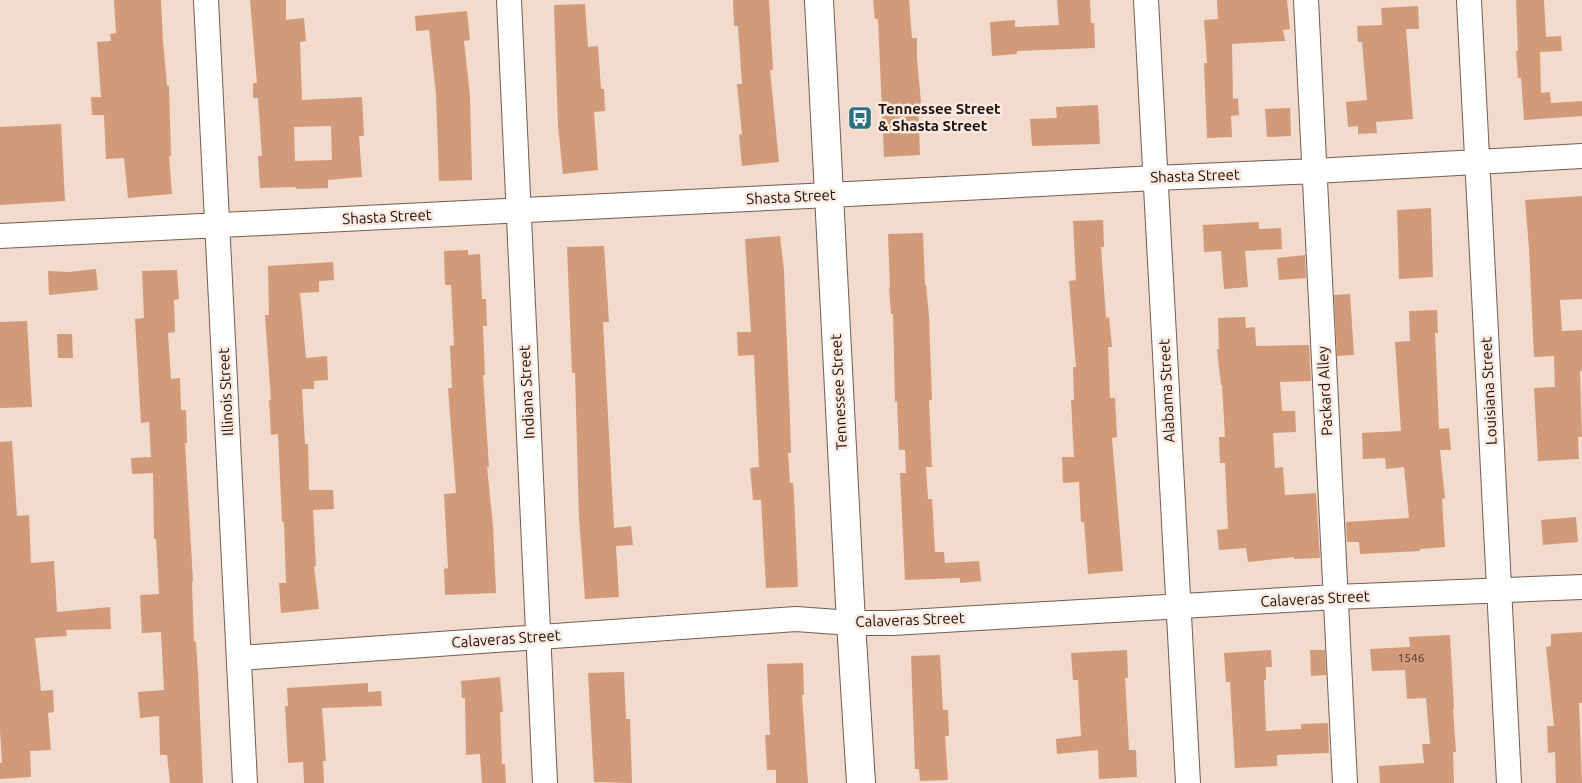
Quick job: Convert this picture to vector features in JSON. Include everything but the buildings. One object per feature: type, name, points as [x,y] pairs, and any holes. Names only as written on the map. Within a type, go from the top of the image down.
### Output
[{"type":"main road","name":"Tennessee Street","points":[[819,0],[860,783]]},
{"type":"street","name":"Illinois Street","points":[[206,0],[246,783]]},
{"type":"street","name":"Indiana Street","points":[[509,0],[545,783]]},
{"type":"street","name":"Alabama Street","points":[[1146,0],[1188,783]]},
{"type":"street","name":"Packard Alley","points":[[1306,0],[1345,783]]},
{"type":"street","name":"Louisiana Street","points":[[1469,0],[1509,783]]},
{"type":"street","name":"Shasta Street","points":[[0,236],[829,196],[1155,178],[1315,172],[1582,156]]},
{"type":"street","name":"Calaveras Street","points":[[239,658],[796,619],[851,623],[892,622],[1336,597],[1582,587]]},
{"type":"place","name":"Tennessee Street & Shasta Street","points":[[860,118]]}]
